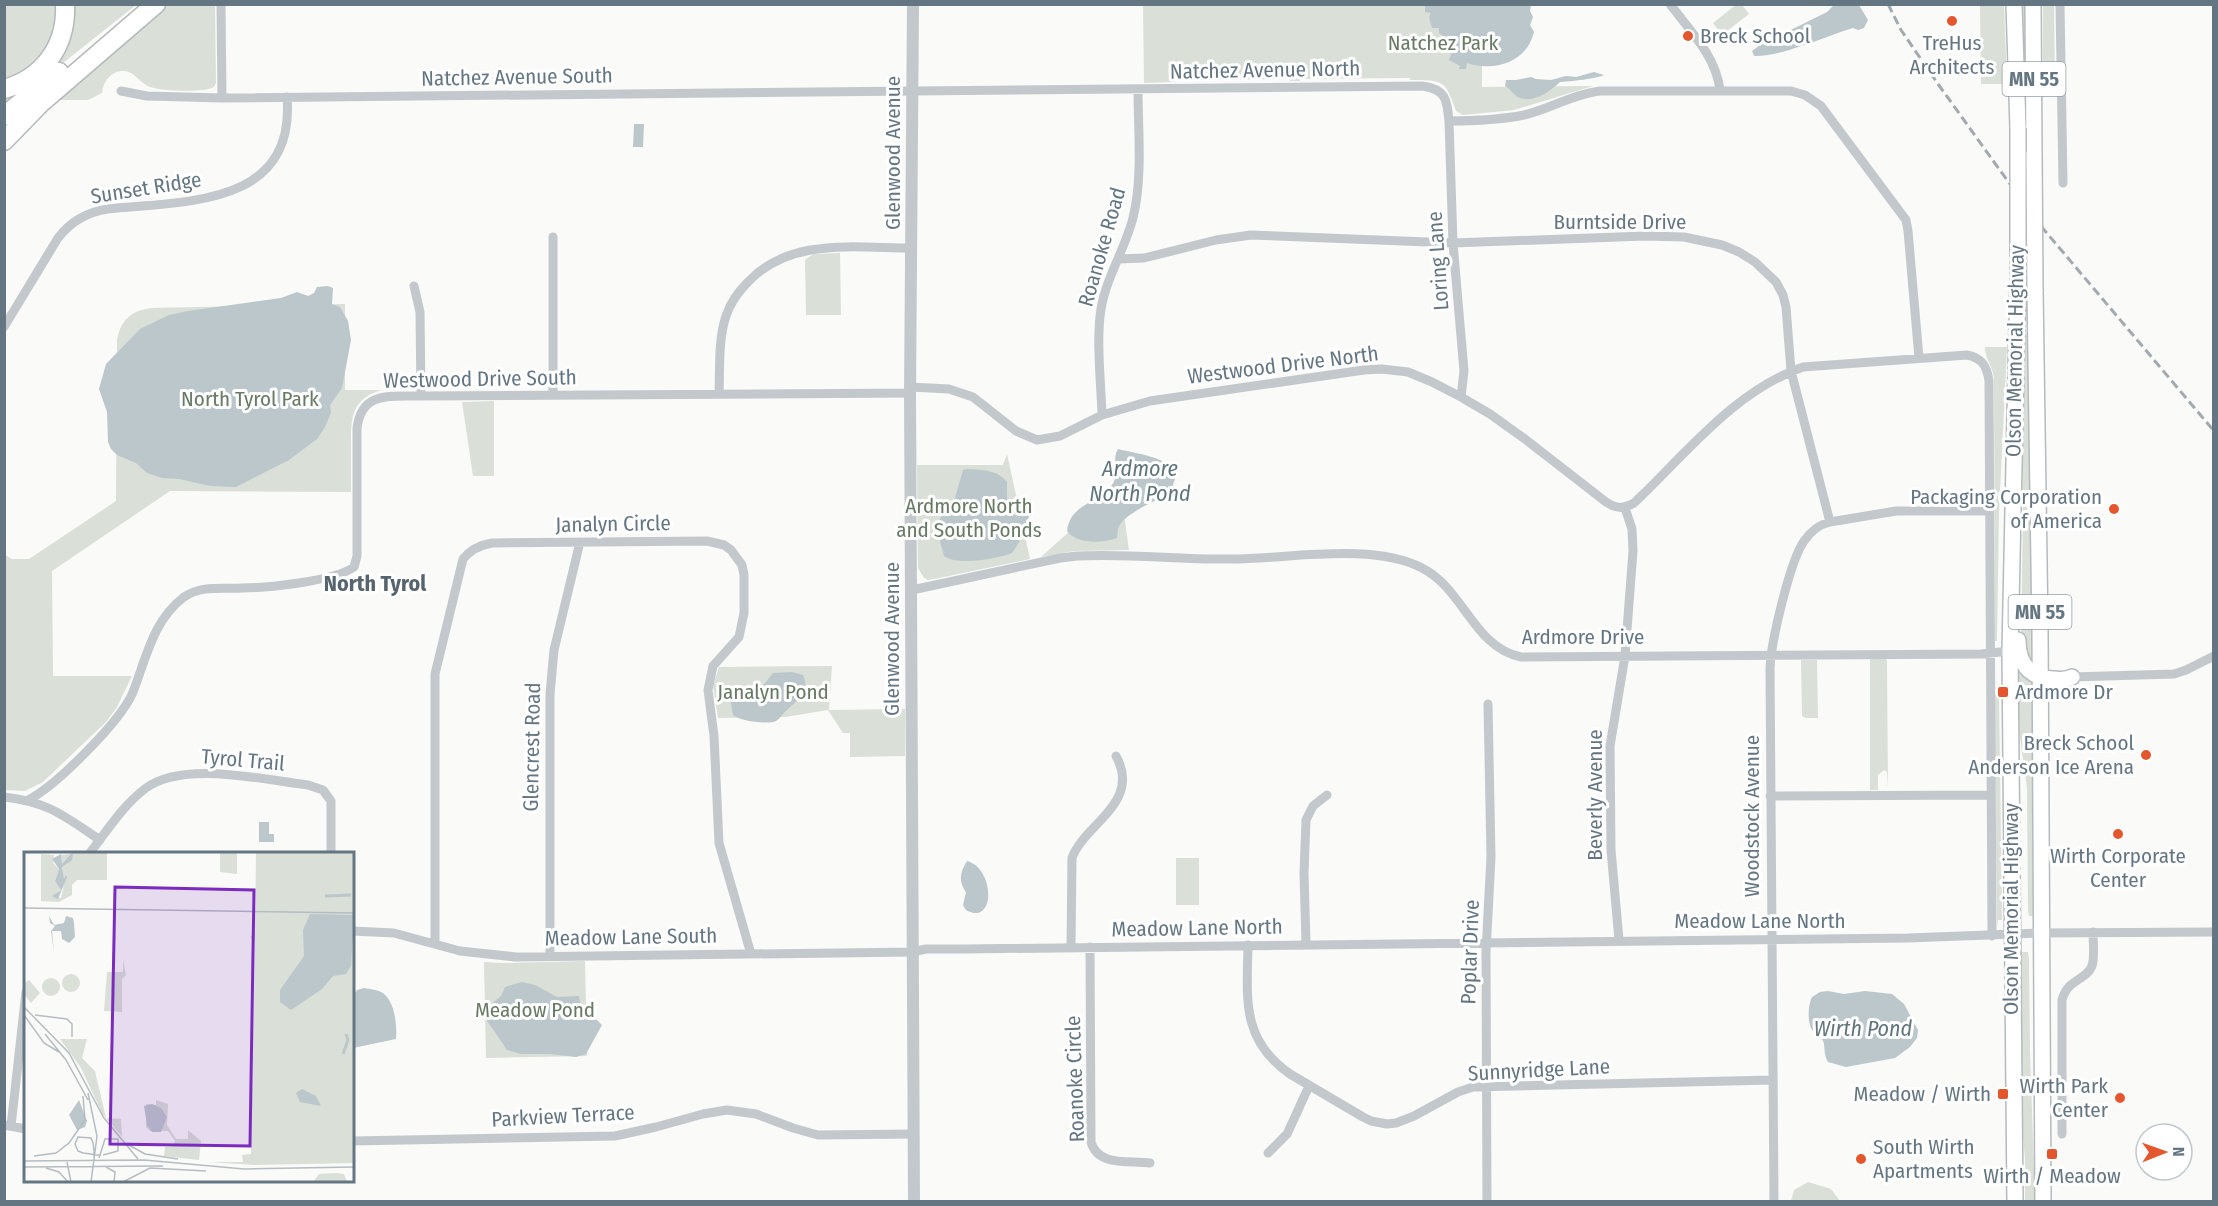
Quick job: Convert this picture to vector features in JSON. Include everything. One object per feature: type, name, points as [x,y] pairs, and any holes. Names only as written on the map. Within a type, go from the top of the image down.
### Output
[{"type":"highway","points":[[4,89],[30,78],[51,58],[62,36],[65,4]]},
{"type":"highway","points":[[4,116],[142,4]]},
{"type":"highway","points":[[4,141],[41,103],[156,4]]},
{"type":"main road","name":"Olson Memorial Highway","points":[[2014,4],[2018,128],[2018,277],[2012,473],[2010,651],[2015,1202]]},
{"type":"main road","name":"Olson Memorial Highway","points":[[2033,4],[2043,1202]]},
{"type":"main road","points":[[2012,473],[2019,526],[2019,658],[2027,670],[2040,678],[2067,679],[2072,676]]},
{"type":"street","points":[[221,4],[222,98]]},
{"type":"street","name":"Glenwood Avenue","points":[[913,4],[910,390],[914,1202]]},
{"type":"street","points":[[1670,4],[1710,58],[1717,72],[1720,90]]},
{"type":"street","points":[[2060,4],[2063,183]]},
{"type":"street","name":"Natchez Avenue North","points":[[913,91],[1422,86],[1430,87],[1443,94],[1448,106],[1449,122]]},
{"type":"street","name":"Roanoke Road","points":[[1102,415],[1101,311],[1108,284],[1132,221],[1138,192],[1138,89]]},
{"type":"street","name":"Natchez Avenue South","points":[[121,91],[147,96],[222,98],[913,91]]},
{"type":"street","points":[[1449,122],[1525,114],[1600,91],[1791,91],[1805,94],[1826,111],[1906,220],[1919,358]]},
{"type":"street","name":"Sunset Ridge","points":[[4,327],[58,238],[64,230],[80,218],[96,210],[108,208],[208,198],[231,191],[260,176],[273,162],[282,147],[287,124],[287,97]]},
{"type":"street","name":"Loring Lane","points":[[1449,122],[1453,243],[1464,371],[1461,397]]},
{"type":"street","name":"Burntside Drive","points":[[1119,259],[1144,258],[1216,240],[1251,235],[1453,243],[1645,236],[1684,237],[1722,245],[1755,262],[1776,282],[1783,295],[1791,371],[1830,522]]},
{"type":"street","points":[[553,237],[553,395]]},
{"type":"street","points":[[719,394],[726,314],[737,294],[765,267],[785,256],[810,249],[912,248]]},
{"type":"street","points":[[414,286],[420,312],[420,396]]},
{"type":"street","points":[[1624,508],[1634,503],[1725,416],[1764,385],[1791,371],[1803,367],[1967,355],[1984,363],[1988,370],[1989,381],[1992,936]]},
{"type":"street","name":"Westwood Drive North","points":[[910,390],[949,389],[973,397],[1016,431],[1037,440],[1060,436],[1102,415],[1150,400],[1382,369],[1408,372],[1432,382],[1490,414],[1606,502],[1614,507],[1624,508]]},
{"type":"street","name":"Westwood Drive South","points":[[28,800],[48,787],[118,718],[132,693],[149,644],[170,611],[183,598],[203,589],[261,587],[300,582],[340,573],[354,567],[357,556],[357,428],[360,412],[369,402],[381,397],[420,396],[910,390]]},
{"type":"street","name":"Beverly Avenue","points":[[1619,940],[1611,850],[1610,746],[1625,656],[1633,538],[1624,508]]},
{"type":"street","points":[[1830,522],[1896,511],[1989,511]]},
{"type":"street","name":"Woodstock Avenue","points":[[1774,1202],[1770,656],[1800,547],[1815,528],[1830,522]]},
{"type":"street","name":"Janalyn Circle","points":[[435,944],[435,674],[459,569],[468,552],[483,545],[707,541],[724,545],[731,550],[742,565],[744,613],[741,630],[736,642],[713,666],[708,690],[714,735],[719,843],[752,954]]},
{"type":"street","name":"Glencrest Road","points":[[550,956],[550,694],[554,650],[580,542]]},
{"type":"street","name":"Ardmore Drive","points":[[912,590],[1077,556],[1233,559],[1332,554],[1370,555],[1409,562],[1435,575],[1488,640],[1513,656],[1530,658],[1770,656],[2010,651]]},
{"type":"street","points":[[2072,676],[2174,674],[2214,656]]},
{"type":"street","name":"Poplar Drive","points":[[1487,1202],[1487,942],[1491,857],[1488,704]]},
{"type":"street","points":[[912,952],[926,949],[1071,947],[1072,858],[1074,850],[1108,813],[1117,798],[1122,770],[1116,756]]},
{"type":"street","name":"Tyrol Trail","points":[[91,852],[130,802],[153,783],[178,775],[207,773],[309,785],[323,790],[331,801],[331,852]]},
{"type":"street","name":"Meadow Lane North","points":[[1306,944],[1304,873],[1306,820],[1313,806],[1327,795]]},
{"type":"street","points":[[1770,796],[1991,795]]},
{"type":"street","points":[[4,797],[28,800],[54,809],[100,840]]},
{"type":"street","name":"Meadow Lane South","points":[[354,931],[394,933],[478,955],[912,952]]},
{"type":"street","points":[[2062,1134],[2062,1000],[2070,983],[2084,976],[2092,966],[2093,932]]},
{"type":"street","name":"Meadow Lane North","points":[[1071,947],[2214,932]]},
{"type":"street","name":"Sunnyridge Lane","points":[[1248,945],[1249,1011],[1254,1031],[1268,1056],[1278,1066],[1309,1086],[1371,1121],[1396,1123],[1465,1089],[1773,1080]]},
{"type":"street","name":"Roanoke Circle","points":[[1089,947],[1093,1149],[1097,1155],[1106,1159],[1150,1163]]},
{"type":"street","points":[[24,1007],[8,1126],[24,1129]]},
{"type":"street","points":[[1268,1154],[1287,1134],[1309,1086]]},
{"type":"street","name":"Parkview Terrace","points":[[354,1141],[615,1136],[727,1110],[756,1114],[818,1135],[914,1134]]},
{"type":"green space","points":[[1737,4],[1742,5],[1749,14],[1722,35],[1713,23]]},
{"type":"green space","points":[[4,5],[60,5],[61,16],[42,61],[4,83]]},
{"type":"green space","points":[[70,5],[136,5],[5,109],[5,93],[32,82]]},
{"type":"green space","points":[[168,5],[215,5],[216,83],[214,87],[192,91],[156,88],[147,86],[131,73],[120,71],[111,75],[102,93],[88,100],[58,100]]},
{"type":"green space","name":"Natchez Park","points":[[1143,5],[1482,5],[1482,87],[1593,86],[1514,110],[1463,115],[1456,111],[1446,88],[1430,80],[1410,80],[1410,78],[1300,79],[1300,81],[1289,79],[1176,80],[1175,82],[1144,83]]},
{"type":"green space","points":[[1980,5],[2004,5],[2007,84],[1981,84]]},
{"type":"green space","points":[[2020,5],[2025,5],[2026,16],[2027,98],[2023,98]]},
{"type":"green space","points":[[2043,5],[2054,5],[2055,83],[2043,83]]},
{"type":"green space","points":[[840,253],[841,315],[806,315],[805,260],[813,254]]},
{"type":"green space","name":"North Tyrol Park","points":[[345,304],[345,390],[382,390],[363,399],[354,412],[351,430],[351,492],[170,491],[52,571],[53,676],[132,676],[117,707],[106,722],[43,782],[25,791],[5,790],[5,555],[12,559],[29,559],[116,501],[117,341],[124,322],[139,311],[152,308]]},
{"type":"green space","points":[[2024,333],[2028,333],[2033,669],[2021,646],[2023,509],[2021,431]]},
{"type":"green space","points":[[1985,347],[2007,347],[1999,513],[1997,641],[1995,641],[1994,379]]},
{"type":"green space","points":[[494,401],[494,476],[473,476],[462,402]]},
{"type":"green space","name":"Ardmore North and South Ponds","points":[[1007,454],[1030,559],[928,580],[924,578],[918,568],[917,465],[1003,465]]},
{"type":"green space","name":"Ardmore North and South Ponds","points":[[1120,486],[1129,550],[1074,551],[1041,557]]},
{"type":"green space","points":[[1870,659],[1886,659],[1887,661],[1888,788],[1887,772],[1884,770],[1878,775],[1878,790],[1870,790]]},
{"type":"green space","points":[[1801,660],[1817,660],[1818,718],[1802,716]]},
{"type":"green space","name":"Janalyn Pond","points":[[832,666],[829,710],[905,709],[905,756],[850,757],[850,733],[843,733],[828,710],[785,717],[718,718],[713,686],[719,667]]},
{"type":"green space","points":[[2020,668],[2033,681],[2033,916],[2029,916],[2028,911],[2027,788],[2017,717],[2017,669]]},
{"type":"green space","points":[[1994,695],[1999,695],[2002,915],[2002,920],[1998,920],[1997,927]]},
{"type":"green space","points":[[1176,858],[1199,858],[1199,905],[1176,905]]},
{"type":"green space","points":[[2020,952],[2028,952],[2029,959],[2035,1201],[2025,1201],[2025,1159],[2020,1100]]},
{"type":"green space","name":"Meadow Pond","points":[[585,961],[587,1056],[486,1058],[484,962]]},
{"type":"green space","points":[[1808,1182],[1831,1189],[1840,1201],[1791,1201],[1794,1190]]},
{"type":"water","points":[[1835,4],[1859,5],[1868,20],[1864,28],[1858,30],[1853,28],[1777,53],[1754,56],[1752,51],[1760,45],[1827,12]]},
{"type":"water","points":[[1425,5],[1531,5],[1530,11],[1533,17],[1530,25],[1534,32],[1525,51],[1508,62],[1488,66],[1467,63],[1466,69],[1459,69],[1460,66],[1449,60],[1453,48],[1451,42],[1439,33],[1439,28],[1432,28],[1429,17],[1431,13],[1425,12]]},
{"type":"water","points":[[1594,72],[1604,75],[1560,82],[1537,98],[1531,99],[1518,97],[1505,86],[1506,80],[1531,77],[1551,80]]},
{"type":"water","points":[[634,124],[644,124],[643,147],[633,147]]},
{"type":"water","points":[[317,287],[333,288],[332,304],[340,307],[348,321],[351,340],[342,388],[330,405],[331,413],[317,439],[289,460],[236,487],[210,486],[179,479],[162,478],[147,473],[136,463],[117,455],[111,449],[108,442],[107,412],[99,389],[106,364],[140,329],[169,315],[281,298],[297,292],[308,296],[314,293]]},
{"type":"water","name":"Ardmore North Pond","points":[[1118,449],[1159,459],[1172,468],[1177,474],[1169,495],[1143,507],[1125,519],[1119,527],[1117,538],[1096,542],[1076,538],[1067,531],[1069,522],[1073,515],[1112,485]]},
{"type":"water","points":[[963,470],[990,471],[999,475],[1007,482],[1007,498],[1010,500],[1030,500],[1026,528],[1012,553],[967,561],[958,561],[944,556],[936,527],[941,517],[953,505]]},
{"type":"water","name":"Janalyn Pond","points":[[792,672],[803,675],[804,691],[777,720],[767,723],[754,722],[733,715],[730,697],[745,688],[762,687],[773,673]]},
{"type":"water","points":[[259,822],[269,822],[269,834],[274,834],[274,842],[259,842]]},
{"type":"water","points":[[967,861],[983,874],[987,884],[987,904],[983,910],[976,913],[966,910],[963,905],[966,892],[961,876]]},
{"type":"water","name":"Meadow Pond","points":[[522,982],[535,985],[557,997],[579,996],[583,1016],[597,1020],[602,1025],[586,1054],[576,1057],[521,1054],[507,1050],[486,1019],[489,1006],[501,996],[505,987]]},
{"type":"water","points":[[364,988],[376,990],[387,997],[393,1008],[396,1039],[354,1048],[354,994],[357,990]]},
{"type":"water","name":"Wirth Pond","points":[[1865,991],[1892,994],[1904,1004],[1918,1030],[1917,1038],[1910,1047],[1895,1058],[1846,1067],[1828,1062],[1821,1038],[1813,1032],[1810,1026],[1809,1013],[1812,997],[1820,992],[1844,994]]},
{"type":"railway","points":[[1888,4],[1901,30],[2035,219],[2214,431]]},
{"type":"place","name":"TreHus Architects","points":[[1952,21]]},
{"type":"place","name":"Breck School","points":[[1688,36]]},
{"type":"place","name":"Packaging Corporation of America","points":[[2114,509]]},
{"type":"place","name":"Ardmore Dr","points":[[2003,692]]},
{"type":"place","name":"Breck School Anderson Ice Arena","points":[[2146,755]]},
{"type":"place","name":"Wirth Corporate Center","points":[[2118,834]]},
{"type":"place","name":"Meadow / Wirth","points":[[2003,1094]]},
{"type":"place","name":"Wirth Park Center","points":[[2120,1098]]},
{"type":"place","name":"Wirth / Meadow","points":[[2052,1154]]},
{"type":"place","name":"South Wirth Apartments","points":[[1861,1159]]},
{"type":"district","name":"North Tyrol","points":[[375,583]]}]
